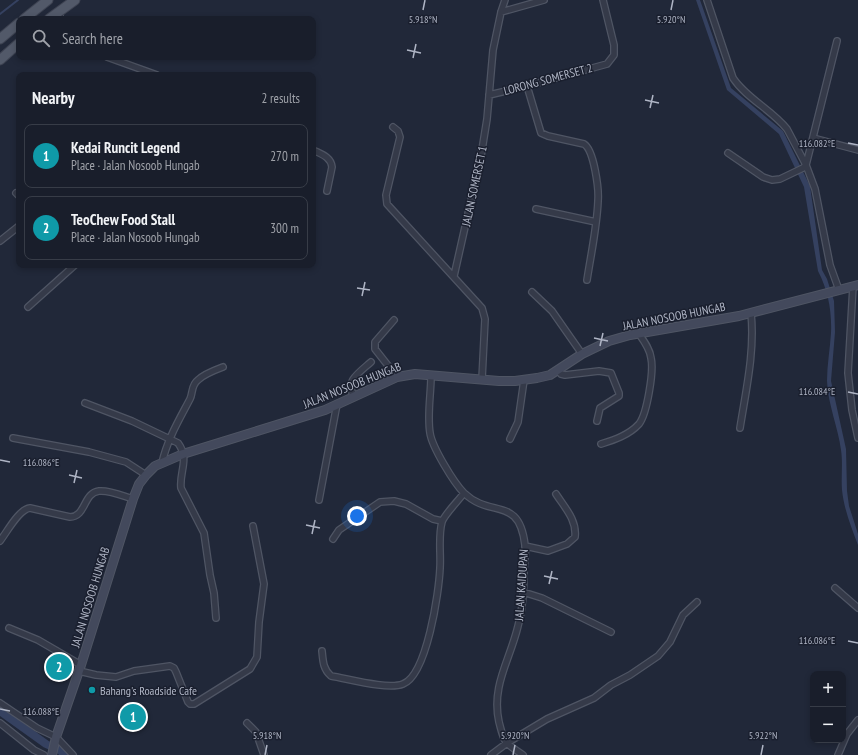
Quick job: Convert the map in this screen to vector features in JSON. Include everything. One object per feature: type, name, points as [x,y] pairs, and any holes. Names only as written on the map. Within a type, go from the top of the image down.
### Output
[{"type":"main road","points":[[60,15],[75,0]]},
{"type":"main road","points":[[28,16],[48,1]]},
{"type":"main road","points":[[0,39],[16,26]]},
{"type":"main road","points":[[0,60],[16,46]]},
{"type":"main road","name":"JALAN NOSOOB HUNGAB","points":[[52,755],[55,741],[80,668],[133,499],[139,484],[155,466],[184,454],[311,414],[397,378],[415,374],[499,381],[524,380],[550,375],[582,354],[609,341],[639,334],[739,316],[856,285]]},
{"type":"street","name":"JALAN SOMERSET 1","points":[[454,276],[481,156],[493,50],[505,0]]},
{"type":"street","points":[[501,12],[544,0]]},
{"type":"street","name":"LORONG SOMERSET 2","points":[[489,95],[607,64],[614,55],[614,45],[603,0]]},
{"type":"street","points":[[707,0],[733,78],[736,83],[774,115],[787,129],[815,189],[830,265],[837,290]]},
{"type":"street","points":[[728,153],[763,177],[772,180],[794,172],[804,166],[813,138],[837,42]]},
{"type":"street","points":[[115,60],[149,72]]},
{"type":"street","points":[[527,86],[540,133],[578,142],[588,146],[592,156],[598,200],[587,280]]},
{"type":"street","points":[[393,127],[398,131],[400,137],[386,195],[387,204],[416,237],[479,303],[484,312],[485,319],[482,380]]},
{"type":"street","points":[[813,138],[858,150]]},
{"type":"street","points":[[316,152],[325,156],[332,163],[327,190]]},
{"type":"street","points":[[536,209],[596,222]]},
{"type":"street","points":[[0,241],[16,228]]},
{"type":"street","points":[[28,307],[72,268]]},
{"type":"street","points":[[856,285],[848,373],[852,410],[858,438]]},
{"type":"street","points":[[532,292],[552,311],[582,354]]},
{"type":"street","points":[[740,428],[752,347],[751,313]]},
{"type":"street","points":[[394,320],[374,345],[375,349],[397,378]]},
{"type":"street","points":[[601,444],[628,434],[638,425],[643,417],[648,398],[652,364],[649,351],[639,334]]},
{"type":"street","points":[[355,396],[351,393],[351,383],[356,375],[370,362]]},
{"type":"street","points":[[162,462],[165,451],[191,397],[192,388],[196,381],[223,367]]},
{"type":"street","points":[[558,370],[561,374],[565,375],[599,371],[611,373],[620,393],[617,398],[600,408],[597,421]]},
{"type":"street","name":"JALAN KAIDUPAN","points":[[431,376],[430,434],[443,462],[464,493],[475,501],[486,506],[514,515],[522,530],[525,546],[523,592],[518,627],[503,671],[497,701],[501,732],[507,743]]},
{"type":"street","points":[[510,439],[518,422],[524,380]]},
{"type":"street","points":[[85,403],[132,421],[178,443],[184,454],[184,468],[180,483],[181,488],[204,533],[214,593],[216,618]]},
{"type":"street","points":[[319,500],[337,404]]},
{"type":"street","points":[[12,438],[89,452],[126,462],[146,475]]},
{"type":"street","points":[[0,541],[21,512],[26,508],[74,517],[79,514],[93,492],[105,491],[133,499]]},
{"type":"street","points":[[322,651],[324,666],[331,676],[390,686],[410,681],[419,666],[435,609],[440,575],[442,521],[464,493]]},
{"type":"street","points":[[525,546],[548,551],[568,544],[575,537],[576,531],[574,522],[556,494]]},
{"type":"street","points":[[333,539],[339,530],[380,502],[394,501],[406,504],[433,519],[442,521]]},
{"type":"street","points":[[8,628],[38,640],[80,668],[105,676],[116,677],[134,671],[170,666],[174,668],[176,672],[188,702],[190,704],[194,704],[250,669],[257,657],[259,622],[264,584],[253,526]]},
{"type":"street","points":[[835,588],[858,608]]},
{"type":"street","points":[[523,592],[542,598],[611,632]]},
{"type":"street","points":[[491,755],[507,743],[547,719],[594,698],[611,685],[630,675],[658,656],[670,642],[683,615],[697,602]]},
{"type":"street","points":[[0,703],[73,755]]},
{"type":"street","points":[[838,755],[847,734],[858,720]]},
{"type":"street","points":[[0,723],[34,750],[44,755]]},
{"type":"street","points":[[247,723],[256,732],[264,755]]},
{"type":"street","points":[[507,743],[523,755]]},
{"type":"water","points":[[696,0],[700,0],[731,88],[783,131],[810,186],[822,270],[827,279],[834,301],[835,332],[831,381],[846,449],[847,491],[849,506],[858,534],[858,545],[844,504],[841,450],[829,399],[827,381],[831,333],[830,309],[827,293],[818,271],[804,187],[779,134],[727,90]]},
{"type":"waterway","points":[[0,14],[18,0]]},
{"type":"waterway","points":[[0,711],[46,744],[61,751],[64,755]]},
{"type":"place","name":"TeoChew Food Stall","points":[[59,667]]},
{"type":"place","name":"Bahang's Roadside Cafe","points":[[92,690]]},
{"type":"place","name":"Kedai Runcit Legend","points":[[133,717]]}]
